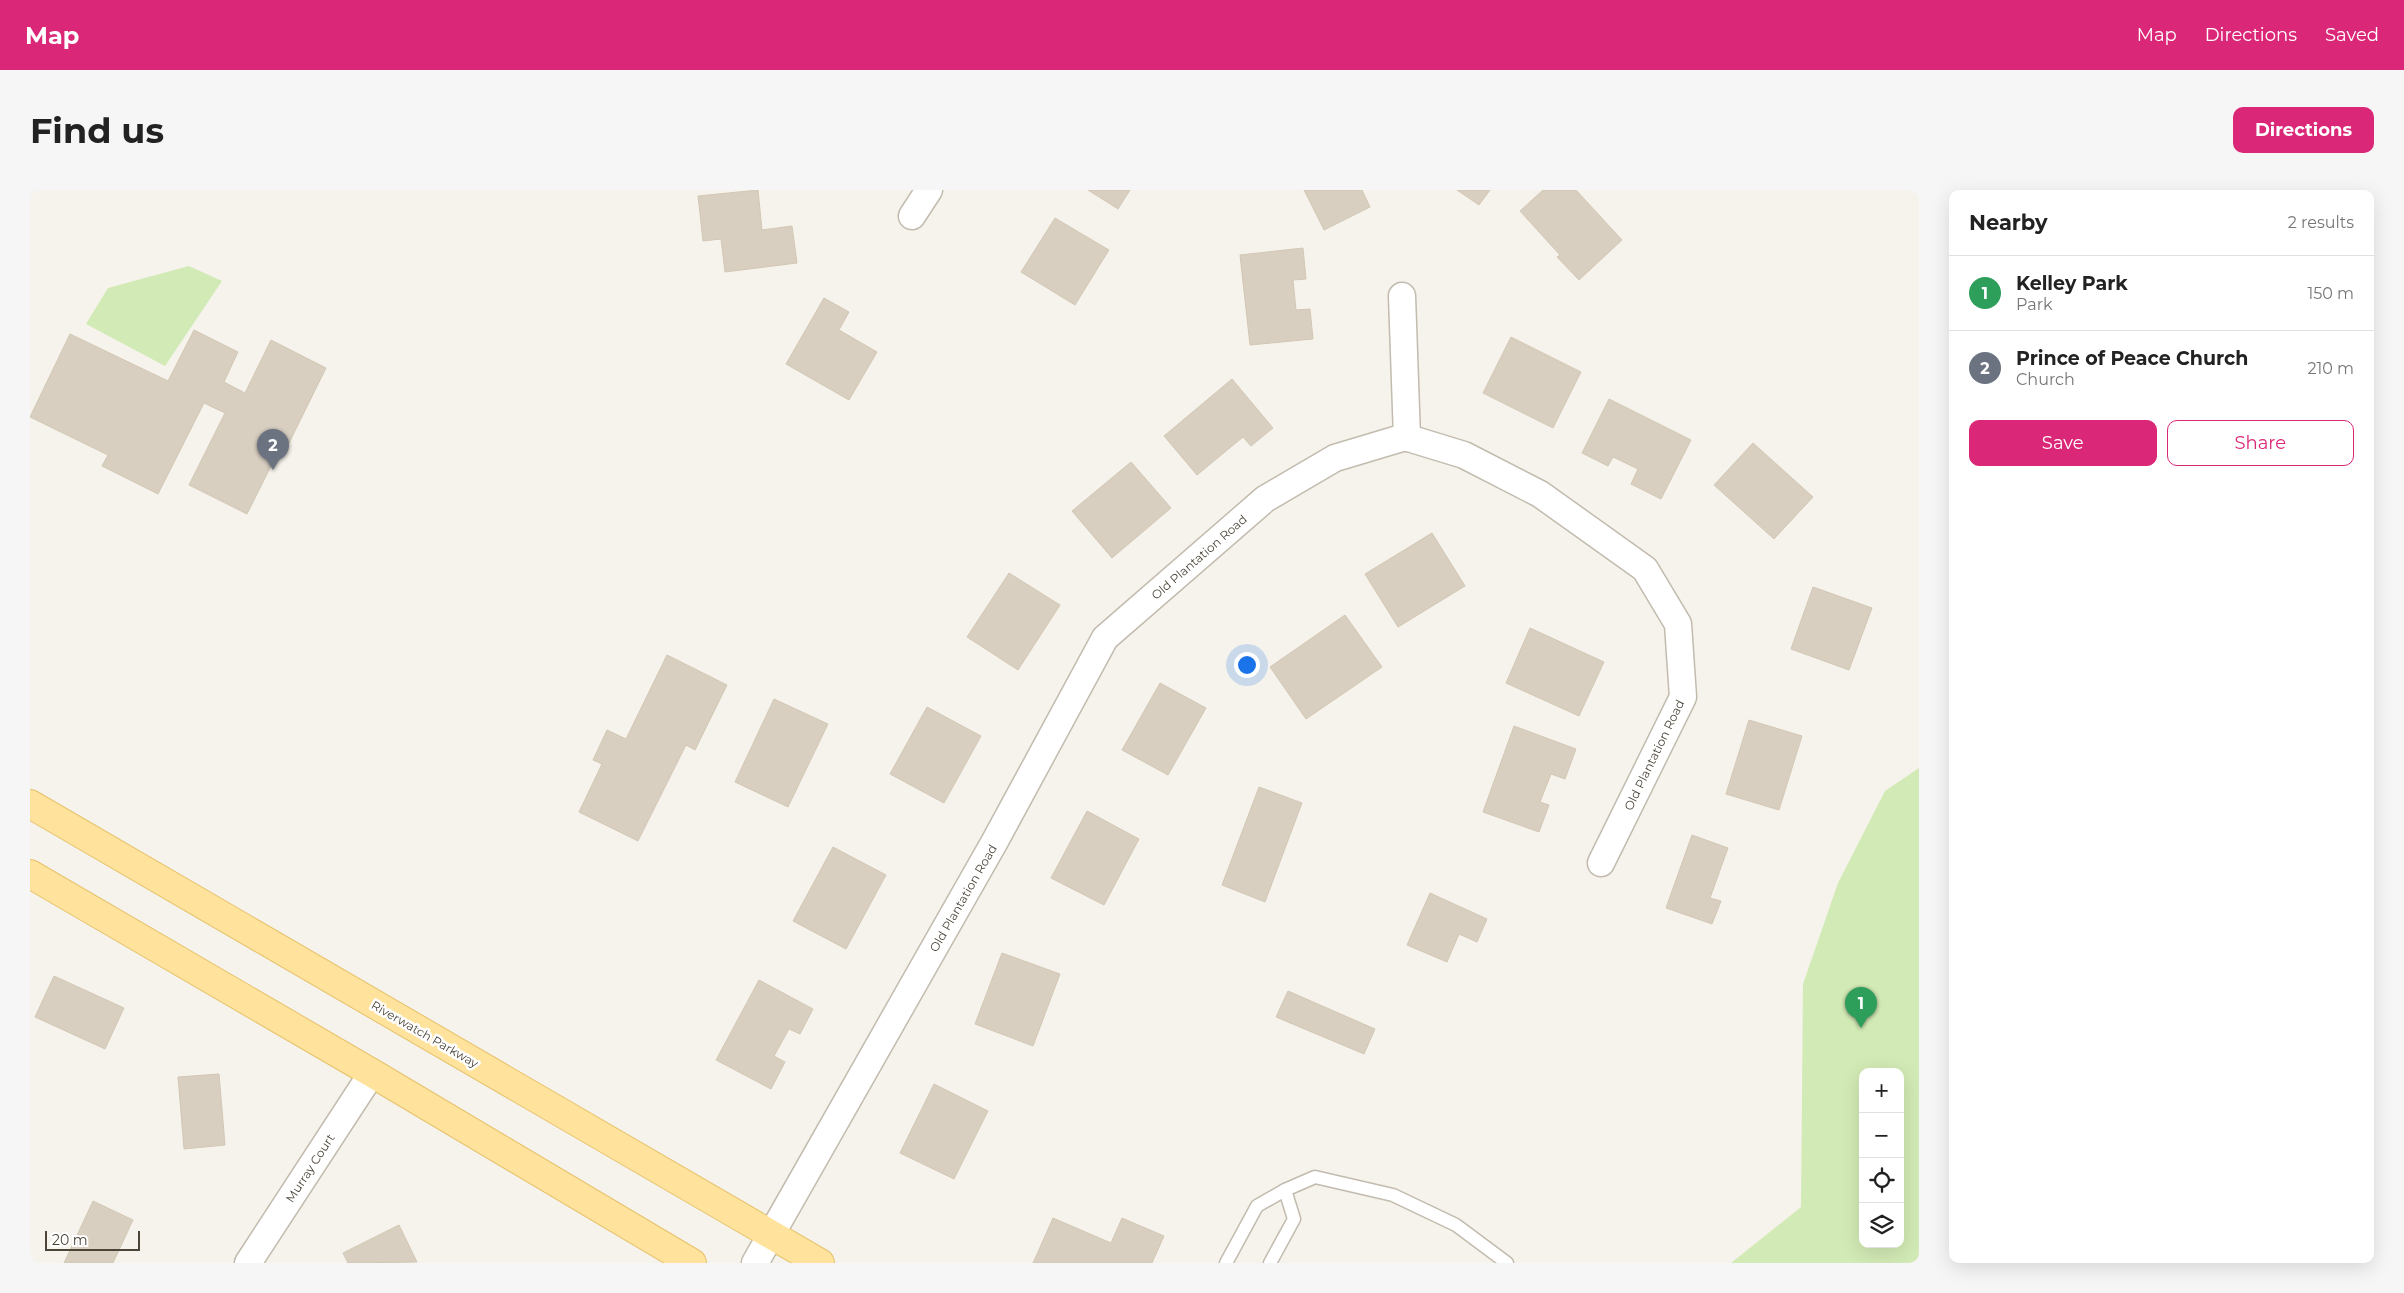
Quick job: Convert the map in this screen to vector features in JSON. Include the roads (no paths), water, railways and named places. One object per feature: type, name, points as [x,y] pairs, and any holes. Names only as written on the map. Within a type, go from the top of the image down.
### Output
[{"type":"main road","name":"Riverwatch Parkway","points":[[30,804],[770,1236],[820,1263]]},
{"type":"main road","points":[[30,874],[372,1073],[692,1263]]},
{"type":"street","points":[[912,216],[929,190]]},
{"type":"street","points":[[1402,296],[1407,438]]},
{"type":"street","name":"Old Plantation Road","points":[[755,1263],[995,841],[1106,638],[1265,499],[1335,458],[1407,438],[1464,455],[1540,494],[1645,570],[1678,624],[1683,697],[1601,863]]},
{"type":"street","name":"Murray Court","points":[[248,1263],[372,1073]]},
{"type":"lane","points":[[1226,1263],[1257,1206],[1285,1190],[1315,1177],[1393,1195],[1456,1225],[1508,1263]]},
{"type":"lane","points":[[1270,1263],[1294,1219],[1285,1190]]},
{"type":"place","name":"Prince of Peace Church","points":[[273,470]]},
{"type":"place","name":"Kelley Park","points":[[1861,1028]]}]
